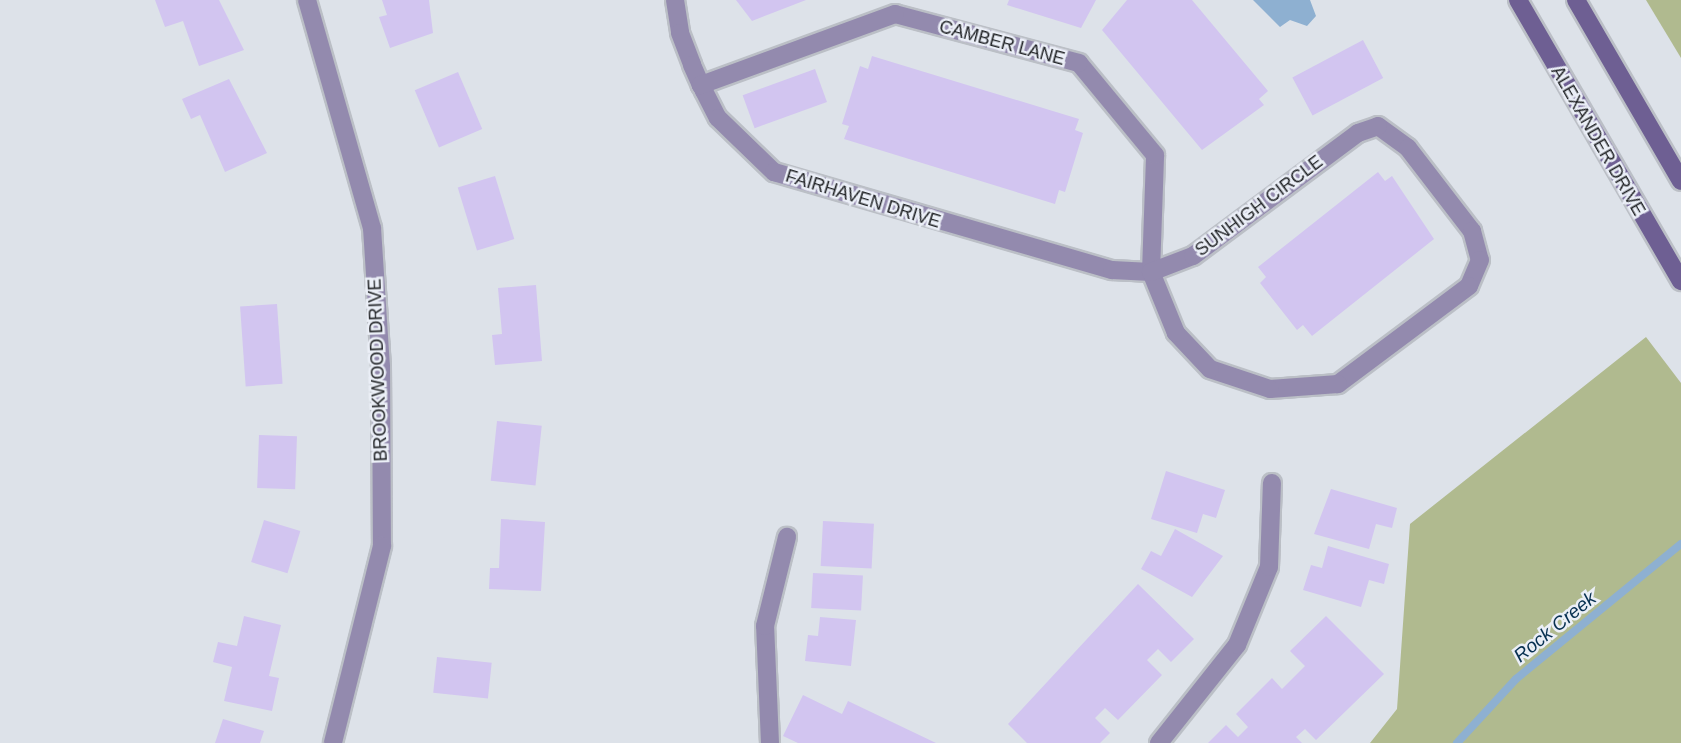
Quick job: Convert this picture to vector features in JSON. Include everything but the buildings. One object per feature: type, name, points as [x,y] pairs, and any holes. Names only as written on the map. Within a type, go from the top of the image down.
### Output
[{"type":"main road","name":"ALEXANDER DRIVE","points":[[1518,0],[1681,281]]},
{"type":"main road","points":[[1576,0],[1681,181]]},
{"type":"street","name":"BROOKWOOD DRIVE","points":[[307,0],[372,228],[380,366],[382,546],[333,743]]},
{"type":"street","name":"FAIRHAVEN DRIVE","points":[[675,0],[701,85],[733,138],[786,177],[1112,271],[1151,272]]},
{"type":"street","name":"CAMBER LANE","points":[[701,85],[895,14],[1079,63],[1152,148],[1151,272]]},
{"type":"street","name":"SUNHIGH CIRCLE","points":[[1378,126],[1408,148],[1472,231],[1480,260],[1459,296],[1350,379],[1295,390],[1230,380],[1194,356],[1166,313],[1151,272],[1193,256],[1358,132],[1378,126]]},
{"type":"street","points":[[1159,743],[1237,645],[1269,567],[1272,484]]},
{"type":"street","points":[[770,743],[765,626],[787,537]]},
{"type":"green space","points":[[1646,0],[1681,0],[1681,58]]},
{"type":"green space","points":[[1646,337],[1681,383],[1681,743],[1370,743],[1397,709],[1410,524]]},
{"type":"water","points":[[1253,0],[1310,0],[1316,16],[1307,26],[1290,20],[1280,27]]},
{"type":"waterway","name":"Rock Creek","points":[[1457,743],[1516,679],[1681,544]]}]
